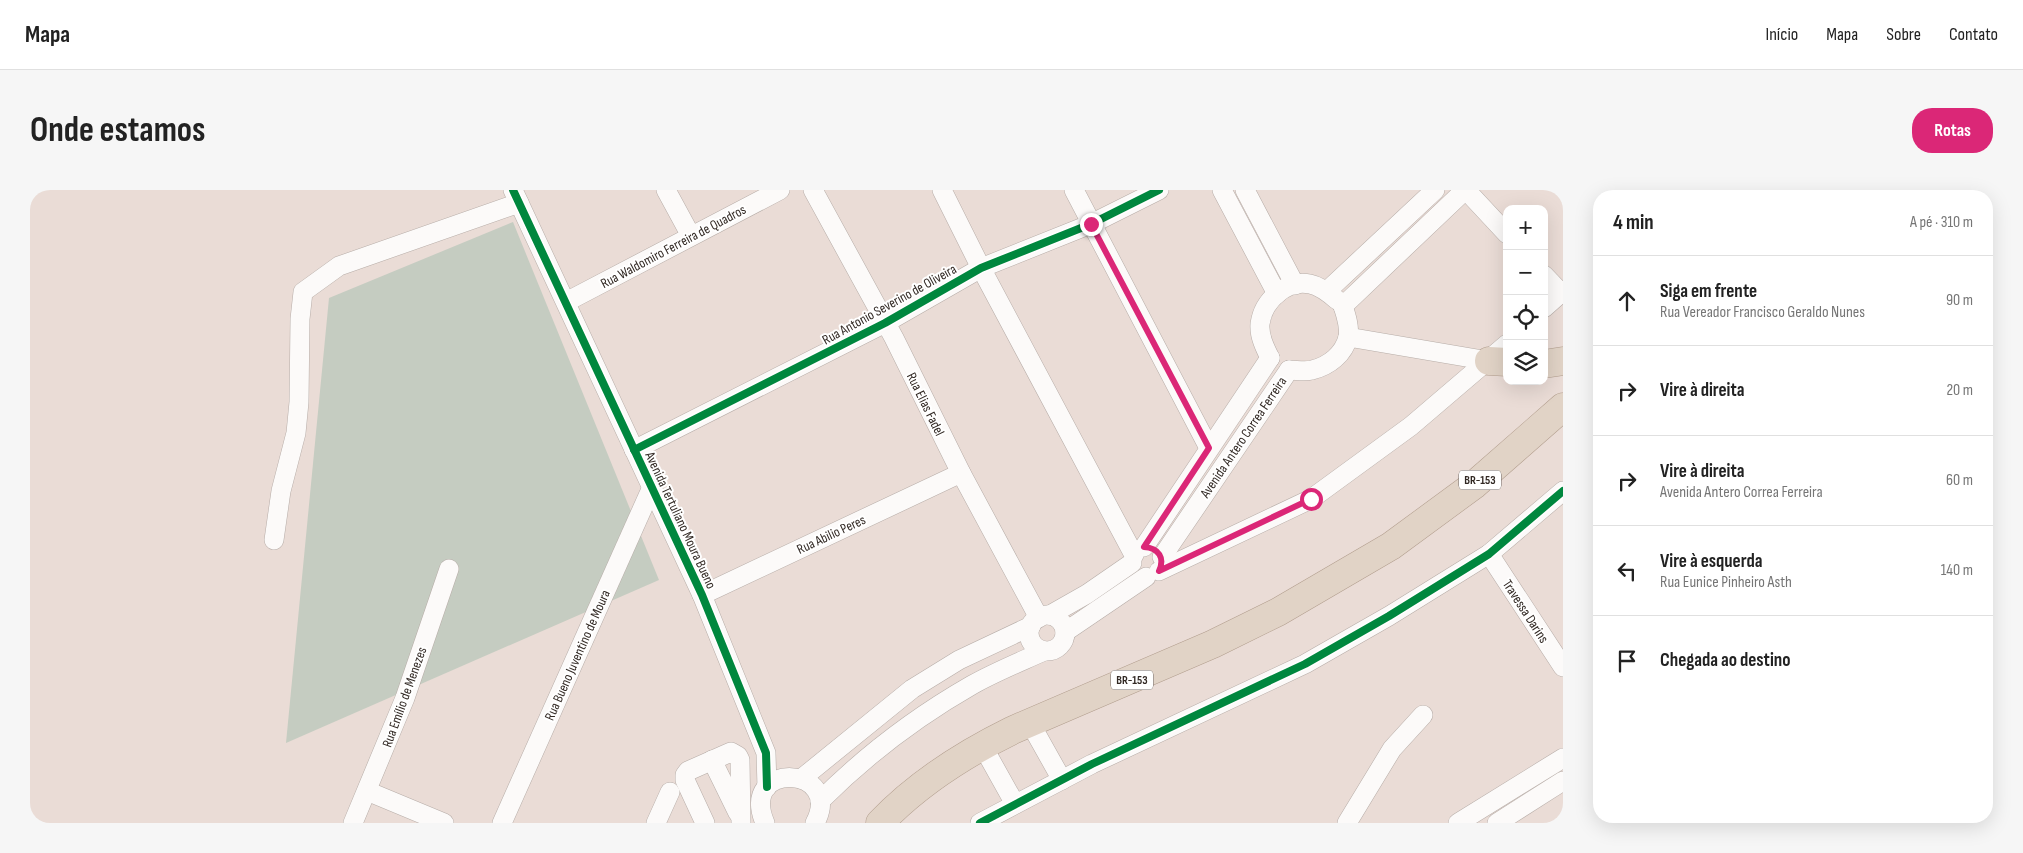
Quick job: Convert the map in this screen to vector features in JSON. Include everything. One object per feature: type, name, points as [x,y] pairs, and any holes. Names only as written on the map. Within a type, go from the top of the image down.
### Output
[{"type":"highway","points":[[1548,363],[1563,361]]},
{"type":"highway","name":"BR-153","points":[[880,823],[897,806],[936,774],[982,745],[1213,644],[1278,612],[1391,546],[1474,485],[1563,407]]},
{"type":"street","points":[[666,190],[691,236]]},
{"type":"street","name":"Rua Waldomiro Ferreira de Quadros","points":[[566,302],[780,190]]},
{"type":"street","name":"Rua Elias Fadel","points":[[813,190],[885,323],[960,474],[1040,620]]},
{"type":"street","points":[[942,190],[981,268],[1137,555],[1134,570],[1139,575],[1311,499],[1411,426],[1501,356]]},
{"type":"street","points":[[1074,190],[1209,448]]},
{"type":"street","name":"Rua Antonio Severino de Oliveira","points":[[634,450],[885,323],[981,268],[1091,224],[1159,190]]},
{"type":"street","points":[[1222,190],[1277,294]]},
{"type":"street","points":[[1245,190],[1295,285],[1309,284],[1327,292],[1343,306],[1348,337],[1501,356]]},
{"type":"street","points":[[1327,292],[1435,190]]},
{"type":"street","points":[[1343,306],[1465,190],[1503,230]]},
{"type":"street","points":[[274,540],[281,491],[296,433],[299,402],[300,318],[303,292],[339,266],[516,196]]},
{"type":"street","name":"Avenida Tertuliano Moura Bueno","points":[[516,196],[702,595],[766,753],[767,787],[761,798],[760,812],[765,823]]},
{"type":"street","points":[[1548,279],[1562,292],[1548,304]]},
{"type":"street","name":"Avenida Antero Correa Ferreira","points":[[1137,555],[1270,358],[1262,342],[1260,325],[1264,310],[1277,294],[1295,285]]},
{"type":"street","name":"Avenida Antero Correa Ferreira","points":[[1156,569],[1289,370],[1311,370],[1327,366],[1338,356],[1348,337]]},
{"type":"street","points":[[1270,358],[1289,370]]},
{"type":"street","name":"Rua Abilio Peres","points":[[702,595],[960,474]]},
{"type":"street","name":"Rua Bueno Juventino de Moura","points":[[502,823],[652,487]]},
{"type":"street","points":[[980,823],[1183,720],[1306,664],[1390,616],[1489,554],[1563,491]]},
{"type":"street","points":[[767,787],[778,779],[796,777],[912,689],[960,660],[1087,594],[1137,555],[1152,547],[1158,551],[1156,569],[1065,632]]},
{"type":"street","name":"Travessa Darins","points":[[1489,554],[1563,667]]},
{"type":"street","name":"Rua Emílio de Menezes","points":[[353,823],[368,791],[405,698],[449,569]]},
{"type":"street","points":[[1058,618],[1065,632],[1064,640],[1059,647],[1052,651],[1044,651],[1037,648],[1031,642],[1029,634],[1040,620],[1058,618]]},
{"type":"street","points":[[815,823],[820,814],[820,801],[872,752],[928,712],[973,684],[1044,651]]},
{"type":"street","points":[[1348,823],[1392,748],[1423,715]]},
{"type":"street","points":[[1030,723],[1062,780]]},
{"type":"street","points":[[982,745],[1015,804]]},
{"type":"street","name":"Avenida Tertuliano Moura Bueno","points":[[766,753],[796,777],[814,788],[820,801]]},
{"type":"street","points":[[1458,823],[1563,758]]},
{"type":"street","points":[[705,823],[685,780],[685,775],[688,771],[712,760],[741,821]]},
{"type":"street","points":[[1497,823],[1563,781]]},
{"type":"street","points":[[368,791],[444,823]]},
{"type":"street","points":[[656,823],[670,792]]},
{"type":"shaded area","points":[[513,222],[659,580],[286,743],[329,298]]},
{"type":"cycle path","points":[[513,190],[702,595],[766,753],[767,787]]},
{"type":"cycle path","points":[[634,450],[885,323],[981,268],[1091,224],[1159,190]]},
{"type":"cycle path","points":[[980,823],[1092,764],[1305,664],[1389,616],[1489,554],[1563,491]]},
{"type":"route","points":[[1091,224],[1209,448],[1144,547],[1152,547],[1162,557],[1162,565],[1159,571],[1311,499]]}]
